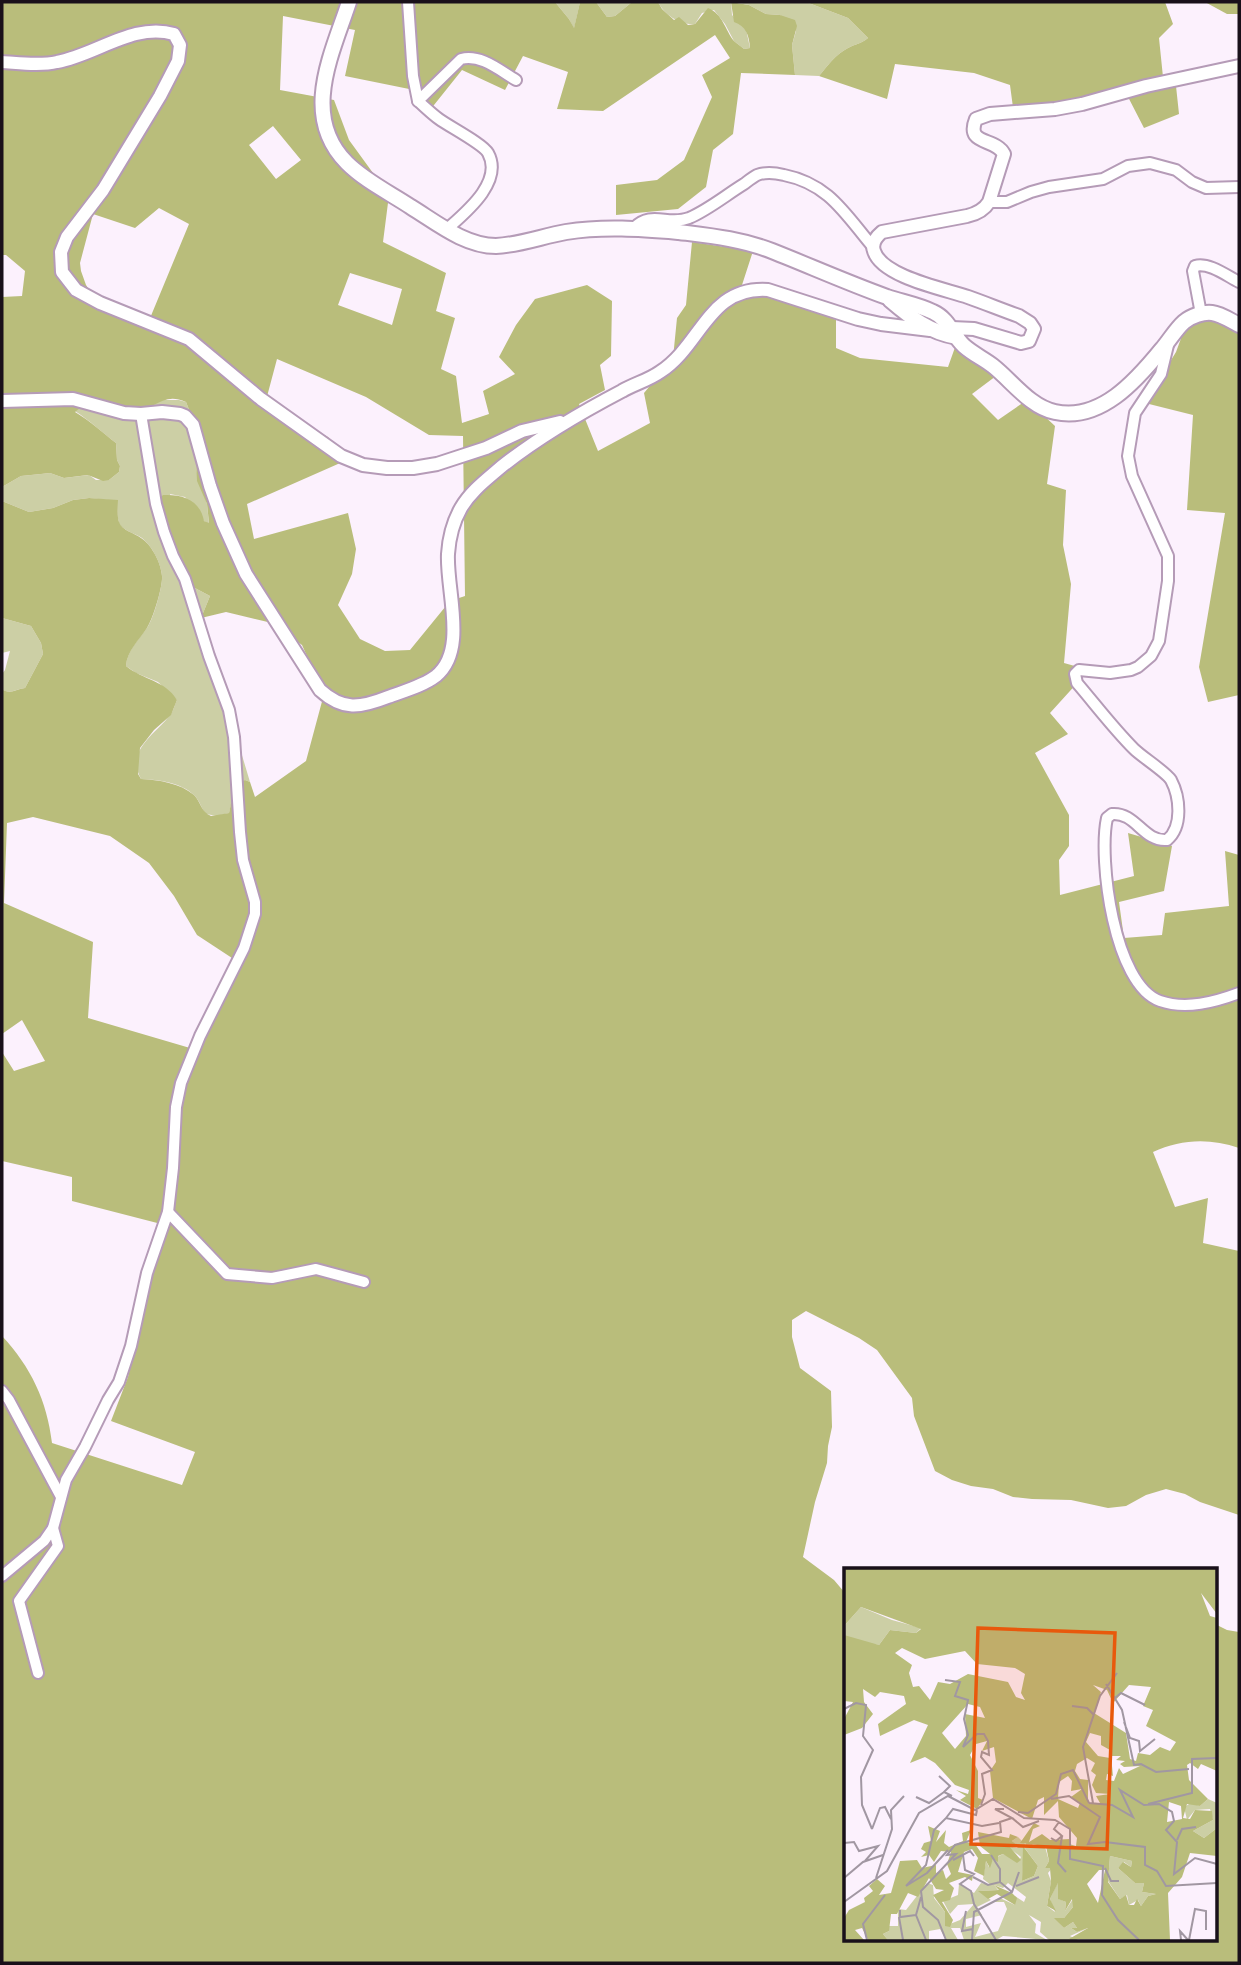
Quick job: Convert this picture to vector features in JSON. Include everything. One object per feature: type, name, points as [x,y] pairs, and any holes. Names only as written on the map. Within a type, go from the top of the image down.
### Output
[{"type":"main road","points":[[349,2],[323,82],[321,104],[325,125],[334,146],[347,163],[365,177],[447,229],[474,242],[497,246],[567,232],[609,228],[634,228],[748,242],[887,297],[933,312],[954,332],[962,344],[993,366],[1037,404],[1055,412],[1072,414],[1087,412],[1114,398],[1149,365],[1183,323],[1200,314],[1212,313],[1239,325]]},
{"type":"main road","points":[[887,297],[917,323],[931,330],[954,332]]},
{"type":"street","points":[[408,2],[413,76],[418,101],[440,120],[488,151],[492,164],[489,182],[477,200],[447,229]]},
{"type":"street","points":[[2,62],[57,62],[132,35],[161,30],[174,34],[180,45],[178,61],[142,127],[103,190],[67,237],[61,252],[62,272],[76,290],[100,303],[189,339],[261,399],[341,456],[363,465],[413,468],[437,464],[486,448],[522,431],[570,419]]},
{"type":"street","points":[[418,101],[461,58],[479,58],[516,80]]},
{"type":"street","points":[[954,332],[974,330],[1021,343],[1029,341],[1034,330],[1030,323],[1019,316],[900,275],[879,260],[873,247],[877,235],[882,232],[967,216],[981,210],[989,202],[1004,154],[998,146],[975,135],[973,126],[976,119],[989,114],[1082,104],[1146,86],[1239,66]]},
{"type":"street","points":[[989,202],[1007,202],[1049,187],[1103,179],[1138,163],[1161,164],[1206,188],[1239,187]]},
{"type":"street","points":[[634,228],[647,219],[676,221],[692,216],[758,175],[776,173],[816,186],[832,198],[873,247]]},
{"type":"street","points":[[1200,314],[1193,271],[1195,266],[1208,266],[1239,282]]},
{"type":"street","points":[[2,401],[73,399],[124,413],[180,414],[193,425],[219,510],[246,574],[320,690],[328,698],[341,704],[359,706],[428,681],[445,667],[453,645],[448,556],[451,532],[460,510],[480,484],[570,419],[659,374],[672,364],[720,304],[730,296],[742,291],[768,290],[858,319],[889,326],[931,330]]},
{"type":"street","points":[[1170,339],[1161,373],[1135,413],[1128,456],[1132,475],[1168,556],[1168,581],[1159,641],[1146,662],[1131,670],[1110,673],[1079,670],[1074,677],[1134,750],[1169,776],[1177,798],[1177,826],[1167,841],[1152,839],[1125,815],[1117,813],[1107,818],[1105,828],[1108,893],[1112,919],[1126,961],[1137,983],[1157,1001],[1170,1004],[1204,1004],[1239,993]]},
{"type":"street","points":[[2,1576],[44,1541],[53,1528],[65,1480],[119,1382],[131,1346],[147,1273],[168,1212],[176,1107],[181,1083],[200,1036],[244,948],[255,914],[255,902],[243,860],[234,737],[229,710],[205,646],[185,579],[164,532],[154,493],[141,414]]},
{"type":"street","points":[[168,1212],[227,1274],[272,1278],[316,1269],[364,1282]]},
{"type":"street","points":[[2,1391],[61,1497]]},
{"type":"street","points":[[38,1673],[19,1601],[58,1546],[53,1528]]},
{"type":"green space","points":[[2,2],[555,2],[574,28],[580,2],[596,2],[607,17],[615,16],[632,2],[658,2],[674,20],[679,17],[688,25],[695,24],[708,8],[720,18],[734,41],[744,49],[750,48],[749,39],[744,29],[734,22],[731,2],[795,20],[797,26],[792,45],[795,75],[741,73],[733,134],[713,150],[706,187],[678,209],[616,215],[616,185],[657,180],[684,160],[712,97],[702,75],[730,58],[715,35],[603,111],[557,109],[568,72],[523,56],[505,90],[462,70],[426,115],[424,92],[345,76],[355,30],[283,16],[280,90],[334,100],[349,140],[389,195],[383,242],[446,273],[436,311],[455,318],[441,369],[456,376],[462,423],[489,414],[483,391],[515,374],[499,357],[516,325],[535,299],[587,285],[612,301],[611,356],[600,365],[605,390],[579,404],[598,451],[650,423],[644,393],[673,358],[677,318],[686,305],[692,242],[753,251],[742,285],[795,298],[836,320],[836,348],[860,358],[948,367],[958,339],[1004,370],[972,394],[998,420],[1027,400],[1055,426],[1047,484],[1066,490],[1063,545],[1071,584],[1064,663],[1089,670],[1050,713],[1068,734],[1035,753],[1069,815],[1069,846],[1059,860],[1060,895],[1134,876],[1128,833],[1172,846],[1164,891],[1119,902],[1124,938],[1162,935],[1165,913],[1229,906],[1225,851],[1239,855],[1239,1148],[1196,1141],[1174,1144],[1153,1152],[1175,1207],[1208,1198],[1203,1243],[1239,1251],[1239,1515],[1166,1489],[1146,1495],[1126,1506],[1108,1508],[1071,1500],[1013,1497],[993,1489],[952,1480],[935,1471],[914,1416],[912,1398],[877,1350],[806,1311],[792,1320],[792,1337],[800,1368],[831,1391],[832,1427],[827,1463],[803,1557],[834,1580],[844,1592],[844,1940],[1216,1940],[1216,1624],[1239,1632],[1239,1963],[2,1963],[2,1336],[36,1385],[46,1413],[52,1443],[182,1485],[195,1452],[111,1421],[128,1377],[165,1225],[72,1201],[72,1177],[2,1161],[2,1052],[14,1071],[45,1061],[22,1020],[2,1034],[2,689],[10,692],[25,688],[43,654],[41,643],[31,626],[2,618],[2,501],[29,512],[53,508],[73,500],[118,500],[121,525],[145,541],[155,555],[162,581],[155,610],[131,651],[126,666],[166,688],[177,700],[171,715],[154,730],[140,748],[138,774],[141,779],[162,781],[182,788],[194,795],[205,812],[211,816],[229,813],[239,783],[245,780],[250,782],[255,797],[306,761],[324,694],[302,645],[272,623],[226,612],[201,618],[210,596],[193,587],[168,542],[159,499],[163,495],[184,497],[195,503],[204,521],[209,523],[207,504],[197,481],[195,437],[186,402],[178,399],[165,400],[137,411],[86,403],[75,412],[116,443],[119,472],[103,481],[88,475],[64,478],[50,473],[21,476],[2,487],[2,297],[22,296],[25,271],[6,255],[2,255]],"holes":[[[273,126],[301,160],[276,179],[249,145]],[[159,208],[189,224],[148,323],[90,291],[80,263],[93,214],[135,228]],[[350,273],[402,289],[392,325],[338,305]],[[277,359],[366,397],[429,435],[463,436],[465,596],[450,601],[410,650],[385,651],[360,639],[338,605],[352,574],[356,549],[348,513],[254,539],[247,504],[347,460],[328,437],[265,404]],[[33,817],[110,836],[149,863],[174,896],[197,935],[232,958],[190,1048],[88,1018],[93,942],[4,903],[7,823]]]},
{"type":"green space","points":[[555,2],[580,2],[574,29],[569,19]]},
{"type":"green space","points":[[596,2],[632,2],[615,16],[607,17]]},
{"type":"green space","points":[[658,2],[731,2],[732,15],[746,29],[750,48],[744,49],[734,41],[714,10],[702,13],[695,24],[689,24],[673,18]]},
{"type":"green space","points":[[732,2],[806,2],[848,18],[868,38],[839,54],[819,76],[795,75],[792,45],[796,31],[780,15],[766,14],[749,5]]},
{"type":"green space","points":[[806,2],[1165,2],[1173,24],[1159,38],[1164,87],[1176,86],[1179,114],[1144,128],[1126,93],[1014,115],[1010,85],[974,73],[895,64],[887,99],[819,76],[839,54],[868,38],[848,18]]},
{"type":"green space","points":[[1205,2],[1239,2],[1239,14],[1227,14]]},
{"type":"green space","points":[[1205,317],[1239,324],[1239,695],[1208,702],[1199,667],[1225,513],[1187,510],[1193,415],[1145,403],[1176,352],[1187,327]]},
{"type":"green space","points":[[163,400],[186,402],[192,417],[197,473],[207,504],[209,524],[185,497],[170,494],[193,587],[210,596],[201,618],[250,782],[245,780],[234,793],[229,813],[217,816],[206,814],[196,797],[182,787],[169,782],[141,779],[137,769],[139,751],[171,714],[177,700],[158,682],[126,666],[131,651],[155,611],[162,581],[158,560],[146,541],[121,526],[118,501],[89,498],[29,512],[2,501],[2,487],[21,476],[50,473],[64,478],[89,475],[96,480],[109,480],[119,472],[116,443],[75,411],[86,403],[144,408]]},
{"type":"green space","points":[[2,618],[31,626],[41,643],[43,654],[25,688],[10,692],[2,689],[2,674],[10,651],[2,653]]}]
